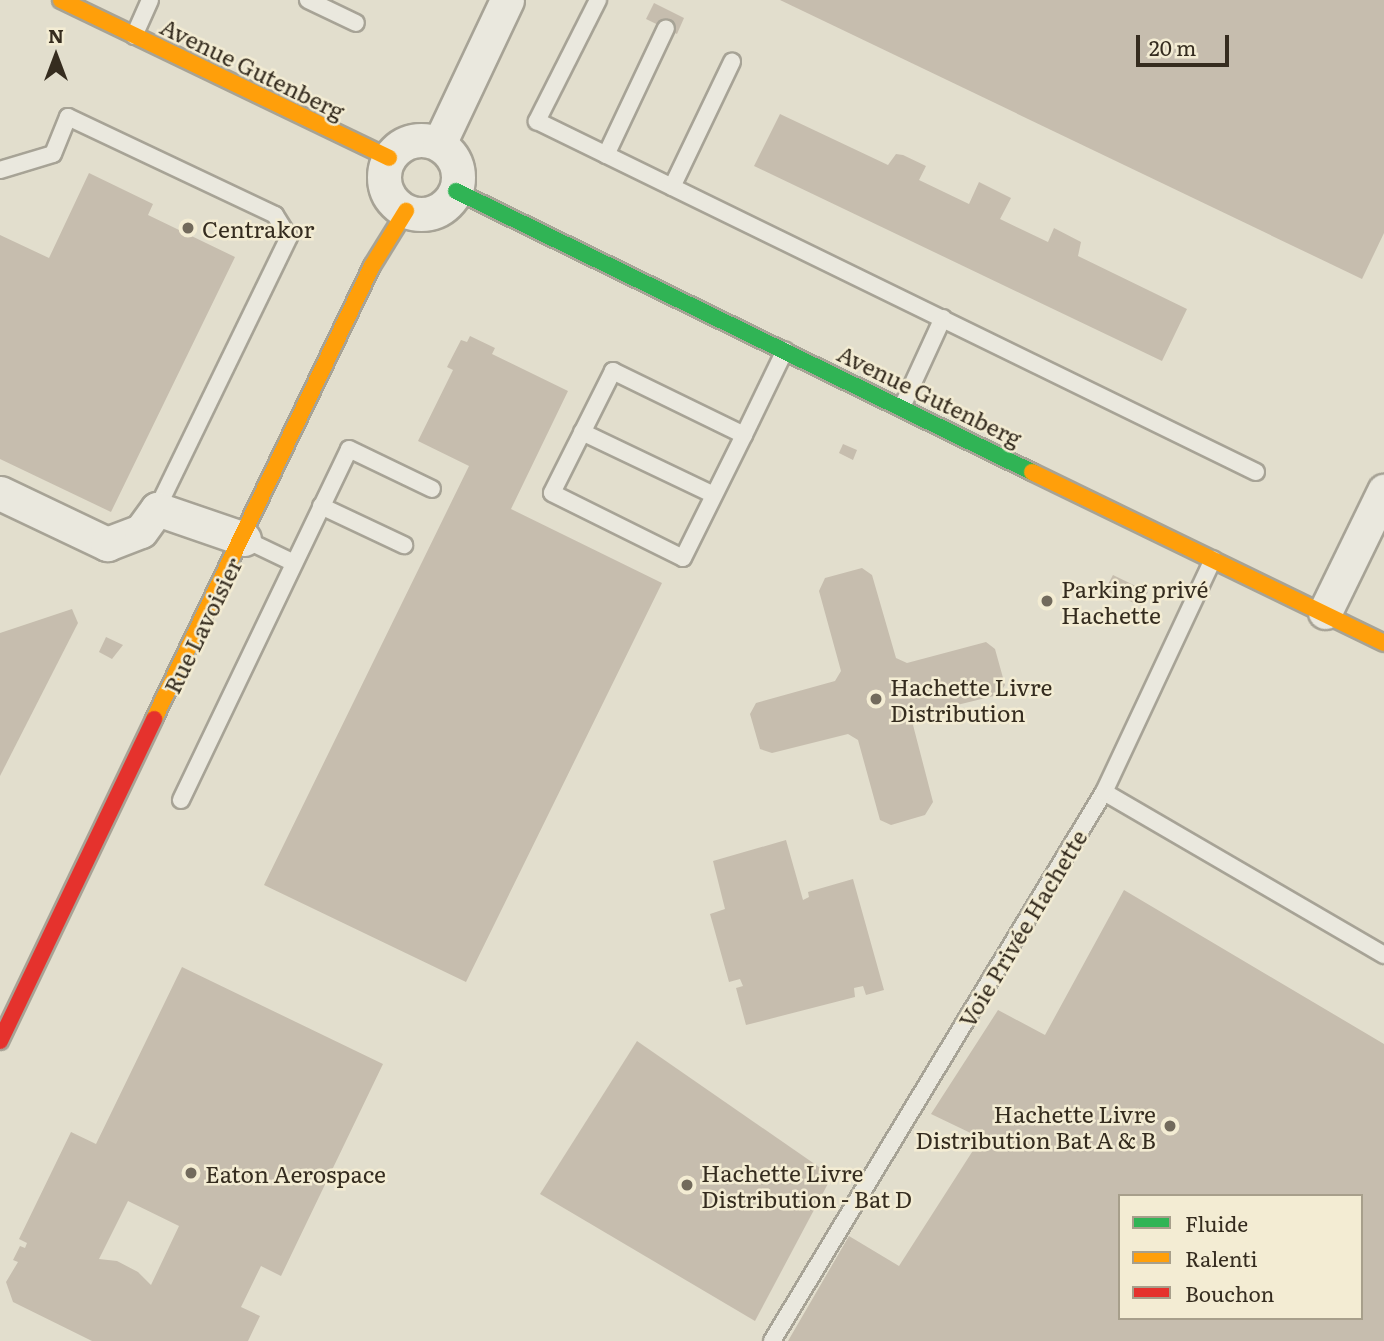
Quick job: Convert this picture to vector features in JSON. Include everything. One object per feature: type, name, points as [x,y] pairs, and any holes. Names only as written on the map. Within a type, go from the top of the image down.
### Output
[{"type":"street","name":"Avenue Gutenberg","points":[[61,0],[389,158]]},
{"type":"street","points":[[439,144],[506,0]]},
{"type":"street","points":[[428,140],[439,144],[454,159],[456,191],[450,201],[429,213],[406,211],[388,194],[385,170],[389,158],[406,143],[428,140]]},
{"type":"street","name":"Avenue Gutenberg","points":[[456,191],[1384,643]]},
{"type":"street","name":"Rue Lavoisier","points":[[0,1041],[244,539],[372,266],[406,211]]},
{"type":"street","points":[[1325,612],[1384,491]]},
{"type":"street","points":[[0,493],[107,544],[141,531],[157,509],[244,539]]},
{"type":"lane","points":[[134,36],[150,0]]},
{"type":"lane","points":[[308,0],[356,23]]},
{"type":"lane","points":[[597,0],[537,121],[1256,472]]},
{"type":"lane","points":[[606,155],[666,28]]},
{"type":"lane","points":[[672,187],[732,62]]},
{"type":"lane","points":[[0,170],[53,154],[68,117],[275,215],[289,237],[157,509]]},
{"type":"lane","points":[[902,407],[943,318]]},
{"type":"lane","points":[[744,435],[613,370],[552,493],[683,558],[744,435],[785,350]]},
{"type":"lane","points":[[582,432],[714,495]]},
{"type":"lane","points":[[181,800],[349,449],[432,489]]},
{"type":"lane","points":[[321,506],[404,545]]},
{"type":"lane","points":[[244,539],[294,563]]},
{"type":"lane","name":"Voie Privée Hachette","points":[[772,1341],[1104,792],[1213,559]]},
{"type":"lane","points":[[1104,792],[1384,955]]},
{"type":"building","points":[[780,0],[1384,0],[1384,233],[1362,279]]},
{"type":"building","points":[[654,3],[684,18],[677,34],[646,19]]},
{"type":"building","points":[[780,114],[888,165],[896,154],[903,155],[926,166],[919,180],[969,204],[979,182],[1011,198],[1000,219],[1048,242],[1054,228],[1081,242],[1078,256],[1187,309],[1162,361],[754,166]]},
{"type":"building","points":[[89,173],[153,204],[148,215],[235,257],[111,512],[0,459],[0,235],[49,258]]},
{"type":"building","points":[[470,336],[495,348],[492,354],[568,391],[511,509],[662,583],[466,982],[264,885],[469,466],[418,441],[453,370],[447,367],[461,340],[467,342]]},
{"type":"building","points":[[843,444],[857,450],[853,460],[839,453]]},
{"type":"building","name":"Hachette Livre Distribution","points":[[862,568],[872,575],[896,658],[907,663],[986,642],[995,649],[1005,685],[998,695],[920,714],[913,725],[933,802],[925,815],[891,825],[880,820],[858,740],[848,734],[772,753],[760,749],[750,714],[756,703],[835,681],[841,671],[819,591],[825,578]]},
{"type":"building","points":[[1113,575],[1148,592],[1141,606],[1105,590]]},
{"type":"building","points":[[72,609],[78,623],[0,776],[0,633]]},
{"type":"building","points":[[106,637],[123,645],[112,659],[99,652]]},
{"type":"building","points":[[786,840],[803,900],[809,897],[808,892],[853,879],[884,990],[866,995],[863,986],[854,988],[855,997],[746,1025],[736,988],[743,986],[740,979],[729,982],[710,914],[725,909],[713,861]]},
{"type":"building","name":"Hachette Livre Distribution Bat A & B","points":[[1124,890],[1384,1044],[1384,1341],[788,1341],[849,1236],[899,1266],[981,1138],[931,1114],[998,1010],[1045,1035]]},
{"type":"building","name":"Eaton Aerospace","points":[[182,967],[383,1064],[281,1276],[261,1266],[241,1307],[260,1316],[248,1341],[92,1341],[13,1302],[6,1282],[18,1262],[13,1260],[20,1246],[25,1248],[27,1243],[19,1239],[71,1132],[96,1144]],"holes":[[[128,1201],[179,1226],[151,1285],[138,1272],[117,1261],[99,1259]]]},
{"type":"building","name":"Hachette Livre Distribution - Bat D","points":[[637,1041],[832,1176],[755,1321],[540,1194]]},
{"type":"traffic: fast","points":[[456,191],[1032,472]]},
{"type":"traffic: slow","points":[[61,0],[389,158]]},
{"type":"traffic: slow","points":[[154,719],[372,266],[406,211]]},
{"type":"traffic: slow","points":[[1032,472],[1384,643]]},
{"type":"traffic: jam","points":[[0,1041],[154,719]]},
{"type":"place","name":"Centrakor","points":[[188,228]]},
{"type":"place","name":"Parking privé Hachette","points":[[1047,601]]},
{"type":"place","name":"Hachette Livre Distribution","points":[[876,699]]},
{"type":"place","name":"Hachette Livre Distribution Bat A & B","points":[[1170,1126]]},
{"type":"place","name":"Eaton Aerospace","points":[[191,1173]]},
{"type":"place","name":"Hachette Livre Distribution - Bat D","points":[[687,1185]]}]
